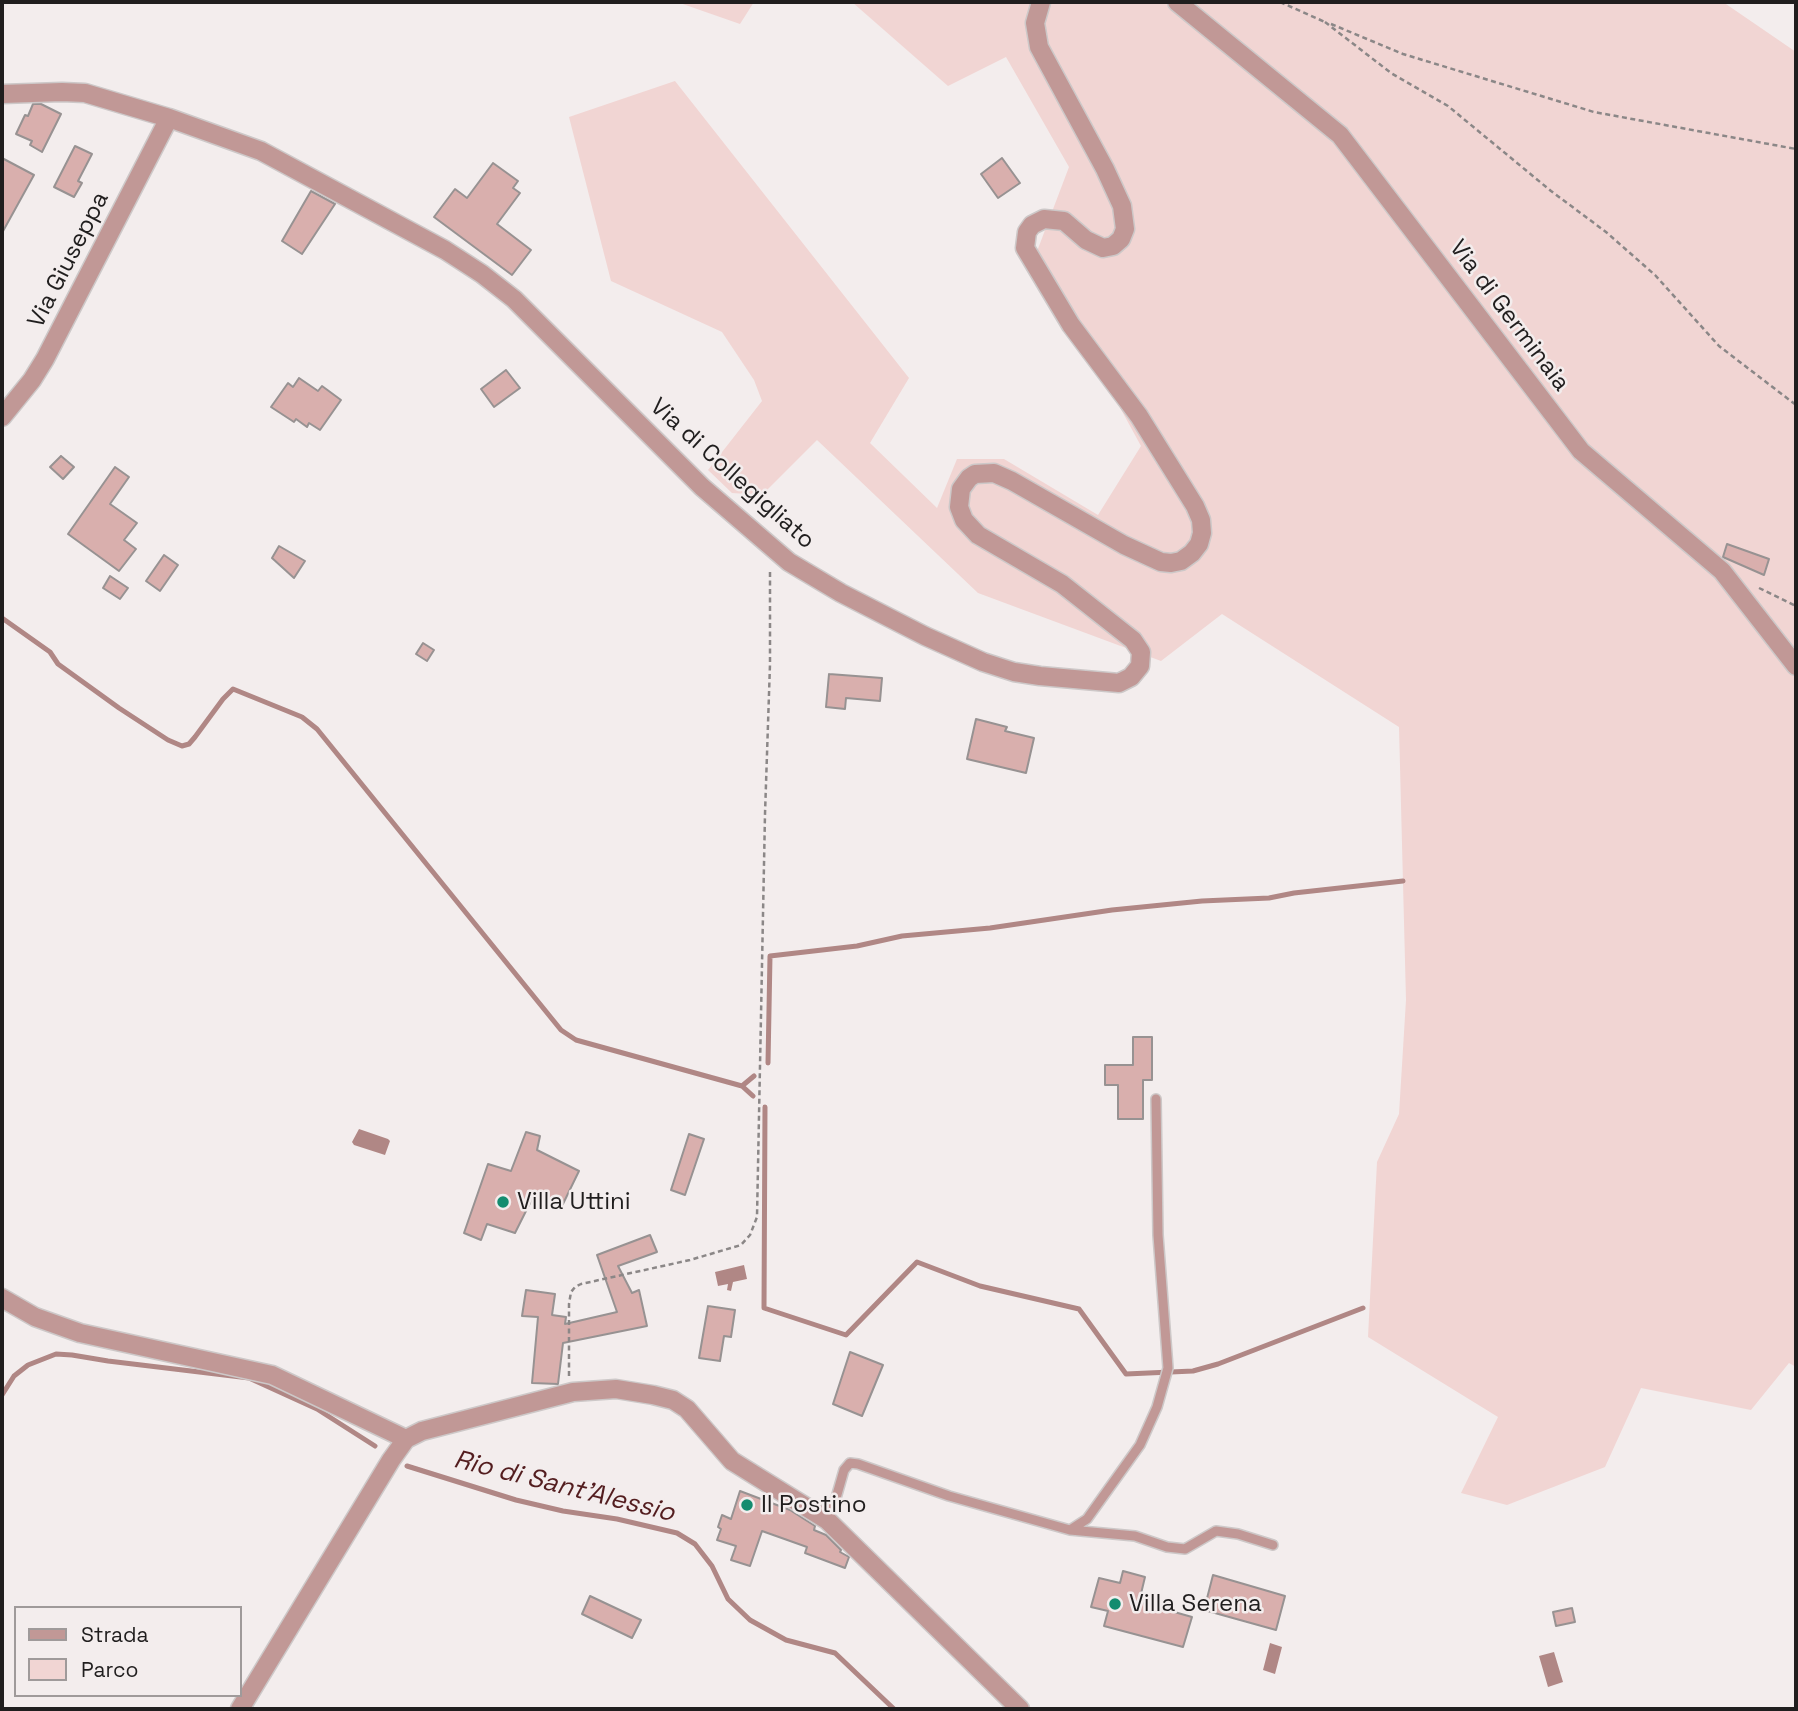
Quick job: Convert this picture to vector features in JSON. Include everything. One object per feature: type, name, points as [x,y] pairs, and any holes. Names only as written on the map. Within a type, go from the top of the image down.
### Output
[{"type":"street","name":"Via di Collegigliato","points":[[2,94],[85,93],[169,118],[261,151],[445,250],[482,274],[514,299],[693,478],[789,562],[901,624],[983,662],[1014,672],[1119,683],[1131,677],[1140,666],[1141,652],[1133,640],[1062,584],[978,535],[964,520],[959,507],[961,489],[969,478],[975,474],[994,473],[1124,545],[1161,562],[1181,561],[1199,544],[1202,533],[1201,520],[1188,495],[1139,416],[1071,326],[1025,248],[1027,232],[1032,225],[1044,219],[1064,221],[1086,240],[1103,248],[1113,246],[1121,239],[1125,229],[1122,206],[1105,169],[1039,47],[1035,23],[1041,2]]},
{"type":"street","name":"Via di Germinaia","points":[[1177,2],[1340,135],[1581,450],[1722,571],[1796,667]]},
{"type":"street","name":"Via Giuseppa","points":[[2,417],[45,359],[169,118]]},
{"type":"street","points":[[2,1298],[35,1317],[80,1333],[272,1375],[406,1439]]},
{"type":"street","points":[[240,1709],[406,1439],[422,1431],[573,1392],[616,1389],[673,1401],[687,1409],[732,1461],[827,1520],[1020,1709]]},
{"type":"lane","points":[[1070,1530],[1087,1519],[1140,1445],[1157,1407],[1168,1368],[1158,1235],[1156,1099]]},
{"type":"lane","points":[[827,1520],[844,1469],[850,1463],[949,1496],[1070,1530],[1135,1536],[1167,1547],[1185,1549],[1216,1531],[1238,1534],[1273,1545]]},
{"type":"path","points":[[1280,2],[1403,54],[1594,112],[1796,149]]},
{"type":"path","points":[[1325,22],[1391,74],[1448,106],[1551,191],[1606,232],[1655,275],[1719,346],[1796,405]]},
{"type":"path","points":[[573,1392],[568,1370],[570,1298],[575,1287],[741,1245],[750,1235],[757,1217],[770,664],[770,548]]},
{"type":"green space","points":[[677,2],[754,2],[740,24]]},
{"type":"green space","points":[[852,2],[1723,2],[1796,52],[1796,1367],[1789,1363],[1751,1410],[1641,1388],[1605,1467],[1507,1505],[1461,1493],[1498,1417],[1368,1337],[1377,1162],[1399,1114],[1406,1000],[1399,727],[1222,614],[1161,661],[978,593],[817,440],[762,495],[732,493],[708,470],[762,401],[754,380],[722,332],[611,281],[569,117],[675,81],[909,378],[870,443],[937,508],[957,459],[1004,459],[1098,515],[1141,446],[1036,254],[1069,167],[1006,57],[948,86]]},
{"type":"shaded area","points":[[359,1129],[390,1141],[385,1155],[354,1145],[352,1142]]},
{"type":"shaded area","points":[[744,1265],[747,1279],[733,1282],[731,1291],[727,1290],[728,1284],[718,1286],[715,1272]]},
{"type":"shaded area","points":[[1270,1643],[1282,1647],[1275,1674],[1263,1670]]},
{"type":"shaded area","points":[[1554,1652],[1563,1682],[1548,1687],[1539,1656]]},
{"type":"building","points":[[33,104],[41,104],[61,114],[42,152],[30,145],[32,141],[16,134]]},
{"type":"building","points":[[75,146],[92,154],[78,181],[82,183],[74,197],[54,187]]},
{"type":"building","points":[[2,158],[34,175],[2,233]]},
{"type":"building","points":[[1002,158],[1020,183],[998,198],[981,174]]},
{"type":"building","points":[[493,163],[518,181],[513,188],[520,193],[497,224],[531,250],[512,275],[434,217],[455,189],[467,198]]},
{"type":"building","points":[[311,191],[335,204],[302,254],[282,241]]},
{"type":"building","points":[[506,370],[520,388],[494,407],[481,389]]},
{"type":"building","points":[[299,378],[318,391],[322,386],[341,400],[320,430],[309,423],[307,427],[296,419],[294,422],[271,407],[288,383],[293,387]]},
{"type":"building","points":[[61,456],[74,467],[63,479],[50,467]]},
{"type":"building","points":[[115,467],[129,477],[110,504],[137,523],[124,540],[136,549],[119,571],[68,534]]},
{"type":"building","points":[[1727,544],[1769,559],[1764,575],[1723,557]]},
{"type":"building","points":[[279,546],[305,561],[294,578],[272,558]]},
{"type":"building","points":[[164,555],[178,565],[160,591],[146,581]]},
{"type":"building","points":[[110,576],[128,588],[120,599],[103,588]]},
{"type":"building","points":[[423,643],[434,650],[427,661],[416,654]]},
{"type":"building","points":[[829,674],[882,678],[880,701],[846,698],[845,709],[826,707]]},
{"type":"building","points":[[976,719],[1007,727],[1005,731],[1034,738],[1026,773],[967,759]]},
{"type":"building","points":[[1133,1037],[1152,1037],[1152,1080],[1143,1080],[1143,1119],[1118,1119],[1118,1085],[1105,1085],[1105,1065],[1133,1065]]},
{"type":"building","name":"Villa Uttini","points":[[526,1132],[540,1136],[537,1150],[579,1171],[561,1208],[534,1195],[515,1233],[487,1224],[481,1240],[464,1233],[488,1164],[511,1171]]},
{"type":"building","points":[[689,1134],[704,1139],[685,1195],[671,1190]]},
{"type":"building","points":[[650,1235],[657,1252],[618,1266],[632,1293],[639,1290],[647,1326],[563,1343],[558,1384],[532,1383],[538,1317],[522,1316],[526,1290],[555,1294],[552,1315],[566,1317],[565,1324],[617,1312],[597,1255]]},
{"type":"building","points":[[708,1306],[735,1310],[731,1337],[724,1336],[720,1361],[699,1358]]},
{"type":"building","points":[[850,1352],[883,1365],[862,1416],[833,1404]]},
{"type":"building","points":[[740,1491],[790,1510],[815,1526],[814,1530],[826,1535],[840,1552],[849,1557],[845,1568],[805,1553],[807,1547],[762,1531],[750,1566],[731,1560],[736,1546],[717,1540],[721,1529],[718,1527],[722,1515],[731,1519]]},
{"type":"building","points":[[1123,1571],[1145,1577],[1139,1602],[1192,1617],[1183,1647],[1104,1626],[1108,1611],[1091,1607],[1099,1578],[1120,1583]]},
{"type":"building","points":[[1213,1575],[1285,1596],[1276,1630],[1204,1610]]},
{"type":"building","points":[[590,1596],[641,1620],[632,1638],[582,1614]]},
{"type":"building","points":[[1572,1608],[1575,1622],[1556,1626],[1553,1612]]},
{"type":"waterway","points":[[2,618],[50,652],[58,664],[119,708],[182,746],[189,744],[233,689],[302,717],[317,729],[561,1030],[576,1040],[742,1086],[753,1096]]},
{"type":"waterway","points":[[768,1063],[770,956],[857,946],[902,936],[990,928],[1112,910],[1202,901],[1269,898],[1403,881]]},
{"type":"waterway","points":[[742,1086],[754,1076]]},
{"type":"waterway","points":[[765,1107],[764,1308],[846,1335],[917,1262],[980,1286],[1079,1309],[1126,1374],[1193,1371],[1218,1364],[1363,1308]]},
{"type":"waterway","name":"Rio di Sant'Alessio","points":[[2,1395],[14,1376],[28,1365],[56,1354],[249,1378],[317,1409],[375,1446]]},
{"type":"waterway","name":"Rio di Sant'Alessio","points":[[407,1466],[516,1500],[677,1533],[695,1544],[712,1566],[728,1599],[750,1620],[786,1640],[835,1653],[894,1709]]},
{"type":"place","name":"Villa Uttini","points":[[503,1202]]},
{"type":"place","name":"Il Postino","points":[[747,1505]]},
{"type":"place","name":"Villa Serena","points":[[1115,1604]]}]
